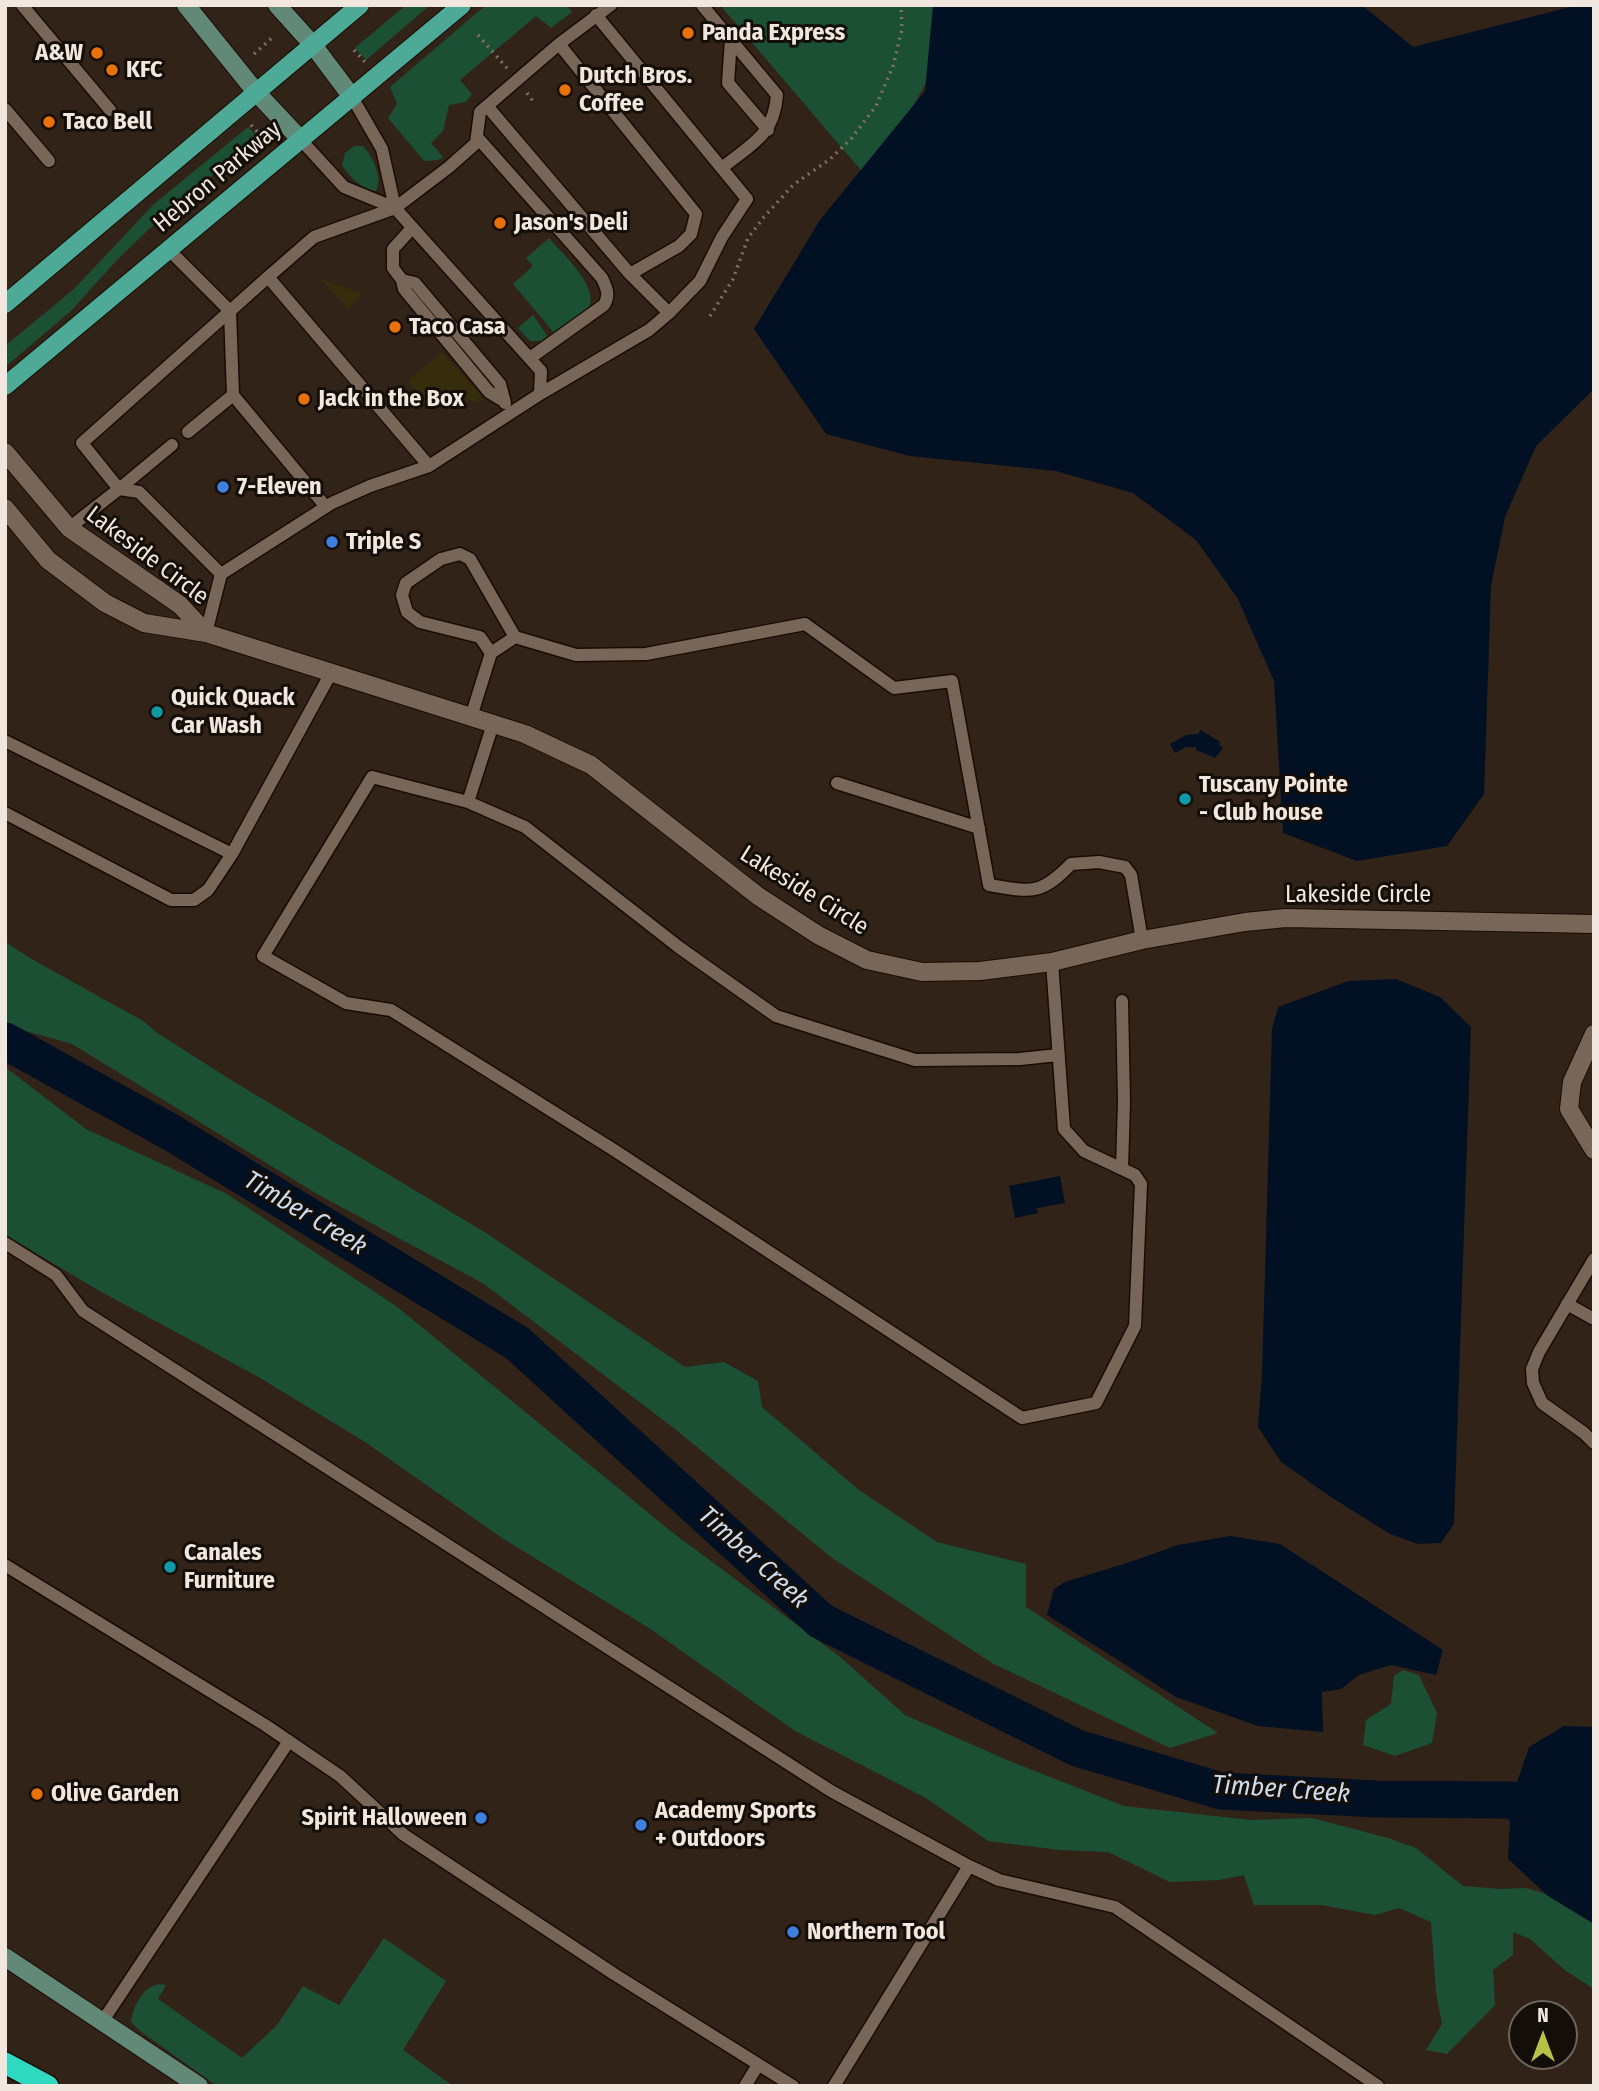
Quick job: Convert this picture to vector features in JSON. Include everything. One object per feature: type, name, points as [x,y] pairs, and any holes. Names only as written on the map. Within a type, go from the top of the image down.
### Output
[{"type":"highway","points":[[5,2063],[48,2086]]},
{"type":"main road","points":[[186,5],[256,92],[301,140]]},
{"type":"main road","points":[[277,5],[313,45],[352,97]]},
{"type":"main road","name":"Hebron Parkway","points":[[5,304],[360,5]]},
{"type":"main road","name":"Hebron Parkway","points":[[5,386],[462,5]]},
{"type":"main road","points":[[5,1957],[199,2086]]},
{"type":"street","name":"Lakeside Circle","points":[[5,453],[69,527],[180,604],[206,633]]},
{"type":"street","name":"Lakeside Circle","points":[[5,508],[48,560],[105,603],[144,623],[206,633],[525,734],[591,765],[758,896],[818,935],[867,960],[922,972],[980,971],[1052,962],[1142,940],[1245,922],[1286,918],[1594,924]]},
{"type":"street","points":[[1593,1147],[1569,1109],[1572,1082],[1594,1034]]},
{"type":"lane","points":[[22,5],[110,110]]},
{"type":"lane","points":[[221,574],[139,492],[118,489],[82,443],[314,237],[395,208],[449,167],[476,143],[480,112],[559,44],[611,5]]},
{"type":"lane","points":[[702,5],[777,95],[776,111],[768,130],[722,168]]},
{"type":"lane","points":[[206,633],[221,574],[326,507],[370,486],[429,466],[540,394],[649,331],[700,281],[722,237],[747,199],[596,15]]},
{"type":"lane","points":[[731,39],[728,83],[768,130]]},
{"type":"lane","points":[[559,44],[696,214],[691,234],[678,246],[630,274]]},
{"type":"lane","points":[[352,97],[382,149],[395,208]]},
{"type":"lane","points":[[487,106],[630,274],[669,313]]},
{"type":"lane","points":[[5,108],[49,161]]},
{"type":"lane","points":[[477,136],[602,278],[608,289],[608,299],[604,305],[530,358]]},
{"type":"lane","points":[[301,140],[344,187],[395,208],[541,371],[540,394]]},
{"type":"lane","points":[[412,228],[393,249],[393,268],[402,280],[404,289],[488,392],[504,401],[511,413]]},
{"type":"lane","points":[[169,250],[229,311],[233,395],[326,507]]},
{"type":"lane","points":[[268,277],[429,466]]},
{"type":"lane","points":[[188,432],[233,395]]},
{"type":"lane","points":[[69,527],[172,445]]},
{"type":"lane","points":[[491,653],[480,637],[420,622],[407,612],[402,595],[406,583],[441,559],[460,554],[470,559],[514,636],[576,655],[646,654],[805,624],[894,688],[952,681],[989,885],[1027,891],[1052,883],[1071,864],[1099,862],[1125,867],[1131,875],[1142,940]]},
{"type":"lane","points":[[471,717],[491,653],[514,636]]},
{"type":"lane","points":[[5,813],[171,900],[194,900],[208,890],[232,854],[331,673]]},
{"type":"lane","points":[[468,802],[493,724]]},
{"type":"lane","points":[[5,741],[232,854]]},
{"type":"lane","points":[[1052,962],[1064,1129],[1084,1151],[1135,1175],[1141,1184],[1135,1326],[1096,1403],[1022,1418],[614,1150],[391,1010],[346,1003],[263,956],[372,778],[468,802],[525,827],[680,948],[776,1016],[915,1060],[1020,1059],[1058,1055]]},
{"type":"lane","points":[[837,783],[979,828]]},
{"type":"lane","points":[[1122,1001],[1122,1170]]},
{"type":"lane","points":[[5,1243],[56,1275],[83,1311],[831,1791],[999,1880],[1115,1907],[1378,2086]]},
{"type":"lane","points":[[1594,1259],[1532,1369],[1533,1383],[1542,1403],[1594,1443]]},
{"type":"lane","points":[[1567,1304],[1594,1319]]},
{"type":"lane","points":[[5,1565],[289,1741],[340,1776],[404,1835],[595,1962],[793,2086]]},
{"type":"lane","points":[[102,2022],[289,1741]]},
{"type":"lane","points":[[834,2086],[969,1866]]},
{"type":"lane","points":[[745,2086],[758,2065]]},
{"type":"path","points":[[710,316],[733,279],[748,238],[764,217],[793,185],[830,159],[851,139],[876,106],[896,54],[902,29],[901,5]]},
{"type":"path","points":[[254,54],[273,37]]},
{"type":"path","points":[[354,50],[365,62]]},
{"type":"path","points":[[251,125],[261,135]]},
{"type":"green space","points":[[406,5],[430,5],[366,60],[355,48]]},
{"type":"green space","points":[[486,5],[567,5],[572,12],[551,28],[536,16],[460,80],[472,94],[466,102],[449,105],[443,131],[431,143],[443,157],[439,160],[424,161],[388,118],[397,104],[390,87]]},
{"type":"green space","points":[[720,5],[937,5],[930,76],[899,131],[865,175]]},
{"type":"green space","points":[[248,127],[257,136],[253,141],[148,230],[71,311],[5,367],[5,346],[74,289],[154,204]]},
{"type":"green space","points":[[354,146],[363,146],[373,161],[378,174],[376,191],[356,182],[342,165],[345,153]]},
{"type":"green space","points":[[549,238],[581,275],[591,297],[590,307],[583,316],[554,333],[513,284],[533,266],[526,258]]},
{"type":"green space","points":[[533,315],[548,337],[542,341],[530,341],[518,328]]},
{"type":"green space","points":[[5,942],[143,1021],[231,1080],[486,1233],[685,1367],[724,1362],[758,1381],[762,1407],[859,1490],[937,1542],[1026,1564],[1026,1607],[1218,1733],[1170,1748],[992,1663],[832,1558],[675,1429],[484,1284],[317,1194],[72,1044],[5,1025]]},
{"type":"green space","points":[[5,1067],[86,1129],[227,1194],[396,1306],[673,1533],[839,1656],[905,1715],[1007,1760],[1124,1806],[1251,1820],[1312,1818],[1416,1848],[1463,1886],[1527,1888],[1589,1908],[1594,1910],[1594,1989],[1566,1971],[1530,1939],[1513,1932],[1513,1955],[1493,1970],[1495,2005],[1447,2054],[1426,2050],[1442,2024],[1436,1992],[1431,1922],[1399,1908],[1375,1915],[1321,1905],[1254,1905],[1244,1875],[1219,1880],[1170,1882],[1108,1852],[1060,1850],[988,1841],[926,1798],[795,1731],[649,1628],[502,1538],[365,1442],[257,1376],[98,1290],[5,1235]]},
{"type":"green space","points":[[1403,1670],[1419,1675],[1437,1713],[1432,1743],[1395,1756],[1363,1745],[1366,1720],[1391,1704],[1394,1676]]},
{"type":"green space","points":[[384,1938],[446,1981],[403,2050],[453,2086],[217,2086],[131,2022],[134,2008],[142,1995],[152,1986],[166,1985],[158,1999],[242,2058],[277,2025],[303,1986],[339,2005]]},
{"type":"sand","points":[[321,279],[363,294],[347,308]]},
{"type":"sand","points":[[442,352],[484,399],[478,403],[451,392],[431,409],[409,382]]},
{"type":"water","points":[[933,5],[1362,5],[1413,47],[1578,5],[1594,5],[1594,389],[1536,446],[1505,517],[1491,586],[1484,794],[1447,846],[1357,861],[1283,833],[1274,681],[1238,599],[1196,540],[1133,493],[1056,471],[910,456],[826,434],[754,329],[820,220],[925,91]]},
{"type":"water","points":[[1201,730],[1220,742],[1219,745],[1223,748],[1215,758],[1196,750],[1196,747],[1186,747],[1175,753],[1170,744],[1186,735],[1198,734]]},
{"type":"water","points":[[1396,979],[1440,997],[1471,1027],[1454,1524],[1441,1543],[1418,1544],[1390,1534],[1331,1497],[1281,1462],[1258,1427],[1262,1374],[1272,1029],[1278,1007],[1348,981]]},
{"type":"water","points":[[1060,1176],[1065,1203],[1037,1208],[1038,1213],[1015,1218],[1009,1186]]},
{"type":"water","points":[[1230,1536],[1280,1544],[1443,1650],[1436,1675],[1391,1665],[1359,1675],[1341,1689],[1322,1692],[1323,1732],[1258,1726],[1176,1697],[1047,1615],[1054,1589],[1065,1582],[1178,1545]]},
{"type":"water","points":[[1564,1726],[1594,1727],[1594,1924],[1548,1896],[1508,1859],[1511,1800],[1529,1747]]},
{"type":"waterway","name":"Timber Creek","points":[[5,1041],[172,1133],[517,1343],[821,1621],[1077,1748],[1221,1791],[1376,1799],[1511,1800],[1594,1846]]},
{"type":"place","name":"Panda Express","points":[[688,33]]},
{"type":"place","name":"A&W","points":[[97,53]]},
{"type":"place","name":"KFC","points":[[112,70]]},
{"type":"place","name":"Dutch Bros. Coffee","points":[[565,90]]},
{"type":"place","name":"Taco Bell","points":[[49,122]]},
{"type":"place","name":"Jason's Deli","points":[[500,223]]},
{"type":"place","name":"Taco Casa","points":[[395,327]]},
{"type":"place","name":"Jack in the Box","points":[[304,399]]},
{"type":"place","name":"7-Eleven","points":[[223,487]]},
{"type":"place","name":"Triple S","points":[[332,542]]},
{"type":"place","name":"Quick Quack Car Wash","points":[[157,712]]},
{"type":"place","name":"Tuscany Pointe - Club house","points":[[1185,799]]},
{"type":"place","name":"Canales Furniture","points":[[170,1567]]},
{"type":"place","name":"Olive Garden","points":[[37,1794]]},
{"type":"place","name":"Spirit Halloween","points":[[481,1818]]},
{"type":"place","name":"Academy Sports + Outdoors","points":[[641,1825]]},
{"type":"place","name":"Northern Tool","points":[[793,1932]]}]
